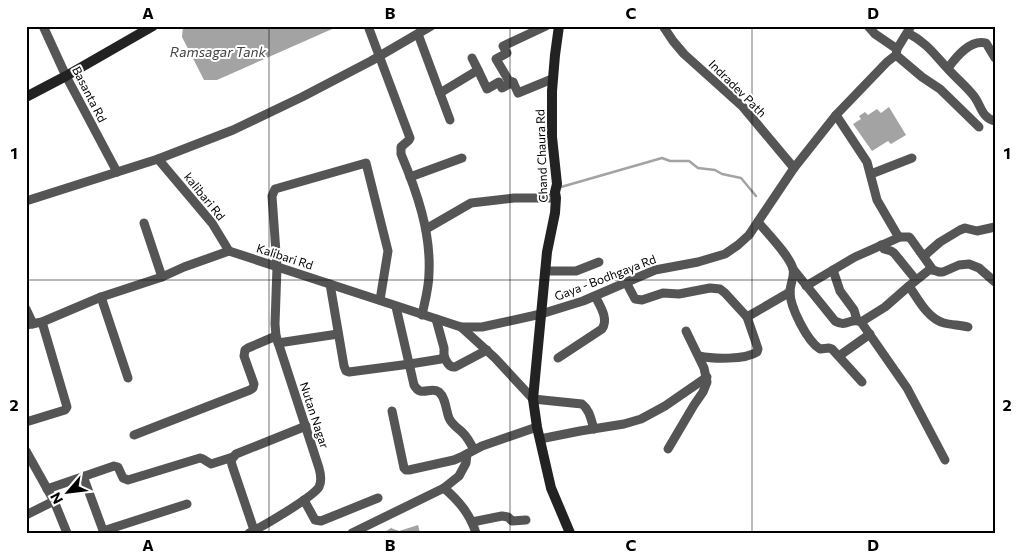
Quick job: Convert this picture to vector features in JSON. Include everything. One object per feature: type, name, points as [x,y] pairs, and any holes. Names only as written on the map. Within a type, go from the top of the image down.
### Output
[{"type":"street","name":"Basanta Rd","points":[[43,26],[66,76],[117,172]]},
{"type":"street","points":[[26,97],[153,26]]},
{"type":"street","points":[[368,26],[410,134],[409,140],[401,151],[417,193],[426,229],[428,249],[429,275],[422,315]]},
{"type":"street","points":[[26,201],[158,159],[233,130],[296,100],[380,56],[416,32],[431,26]]},
{"type":"street","points":[[546,26],[503,46],[507,53],[496,59],[518,93],[552,79]]},
{"type":"street","name":"Chand Chaura Rd","points":[[541,314],[547,252],[556,198],[552,137],[552,79],[559,26]]},
{"type":"street","name":"Indradev Path","points":[[663,26],[684,54],[743,107],[794,168]]},
{"type":"street","points":[[868,26],[922,77],[940,88],[979,127]]},
{"type":"street","points":[[910,30],[925,43],[972,94],[985,116],[995,121]]},
{"type":"street","name":"Gaya - Bodhgaya Rd","points":[[541,314],[583,301],[655,270],[698,262],[724,254],[745,239],[794,168],[836,115],[896,52],[910,30]]},
{"type":"street","points":[[416,32],[450,120]]},
{"type":"street","points":[[948,68],[962,52],[979,42],[986,43],[995,58]]},
{"type":"street","points":[[472,58],[489,93],[499,82],[502,88],[512,82]]},
{"type":"street","points":[[440,93],[478,70]]},
{"type":"street","points":[[836,115],[867,162],[877,200],[900,238]]},
{"type":"street","points":[[410,176],[462,158]]},
{"type":"street","points":[[871,174],[912,158]]},
{"type":"street","name":"kalibari Rd","points":[[158,159],[212,223],[229,251]]},
{"type":"street","name":"Nutan Nagar","points":[[252,532],[316,492],[322,478],[277,340],[275,324],[277,267],[272,196],[275,189],[366,163],[388,252],[380,300]]},
{"type":"street","points":[[426,229],[471,203],[514,198],[556,198]]},
{"type":"street","points":[[758,222],[785,254],[806,286],[834,321],[842,324],[859,321],[885,307],[929,270],[943,272],[959,265],[969,264],[978,268],[995,282]]},
{"type":"street","points":[[144,223],[162,276]]},
{"type":"street","points":[[924,256],[940,242],[964,228],[980,230],[995,227]]},
{"type":"street","points":[[806,286],[855,256],[900,238],[909,237],[933,270]]},
{"type":"street","points":[[881,246],[884,250],[894,253],[912,283],[920,303],[937,320],[968,327]]},
{"type":"street","points":[[34,323],[229,251]]},
{"type":"street","name":"Kalibari Rd","points":[[229,251],[461,327],[482,327],[541,314]]},
{"type":"street","points":[[545,271],[568,272],[599,262]]},
{"type":"street","points":[[793,268],[790,292],[795,310],[810,340],[820,349],[829,348],[839,356],[862,382]]},
{"type":"street","points":[[833,270],[840,291],[907,388],[945,460]]},
{"type":"street","points":[[626,282],[635,299],[638,300],[662,293],[679,294],[710,288],[720,289],[747,317],[758,349],[757,352],[751,355],[732,358],[699,356]]},
{"type":"street","points":[[330,284],[346,371],[352,372],[410,364],[436,360],[444,356]]},
{"type":"street","points":[[747,317],[790,292]]},
{"type":"street","points":[[558,358],[602,329],[605,324],[605,319],[595,296]]},
{"type":"street","points":[[101,297],[128,378]]},
{"type":"street","points":[[352,533],[444,488],[459,476],[470,452],[461,431],[453,424],[441,394],[435,391],[420,392],[416,389],[396,307]]},
{"type":"street","points":[[26,309],[34,323],[67,407],[65,410],[26,422]]},
{"type":"street","points":[[541,314],[533,399],[537,427],[551,488],[570,533]]},
{"type":"street","points":[[436,319],[444,348],[444,356],[452,368],[487,350]]},
{"type":"street","points":[[461,327],[487,350],[533,399],[582,404],[589,411],[594,429]]},
{"type":"street","points":[[668,448],[707,382],[704,368],[686,331]]},
{"type":"street","points":[[134,435],[253,388],[254,384],[244,356],[244,350],[248,348],[277,340],[338,334]]},
{"type":"street","points":[[839,356],[870,334]]},
{"type":"street","points":[[540,439],[642,419],[665,406],[707,377]]},
{"type":"street","points":[[392,411],[406,470],[454,460],[470,452],[537,427]]},
{"type":"street","points":[[47,489],[114,466],[118,467],[124,478],[128,480],[200,458],[211,464],[233,457],[236,454],[306,426]]},
{"type":"street","points":[[26,451],[54,502],[67,533]]},
{"type":"street","points":[[233,457],[231,460],[232,465],[252,532]]},
{"type":"street","points":[[83,476],[104,532],[187,504]]},
{"type":"street","points":[[444,488],[461,504],[472,522],[476,533]]},
{"type":"street","points":[[304,500],[315,520],[321,521],[378,498]]},
{"type":"street","points":[[26,515],[54,502]]},
{"type":"street","points":[[472,522],[502,516],[512,521],[526,520]]},
{"type":"water","name":"Ramsagar Tank","points":[[183,26],[339,26],[217,80],[204,80],[182,37]]},
{"type":"water","points":[[889,107],[906,135],[891,144],[888,141],[872,151],[853,124],[861,119],[859,116],[865,112],[868,115],[877,109],[881,113]]},
{"type":"water","points":[[418,525],[420,533],[383,533],[391,528],[399,531]]},
{"type":"waterway","points":[[561,187],[662,158],[670,161],[689,161],[698,168],[715,170],[722,174],[741,178],[756,196]]}]
